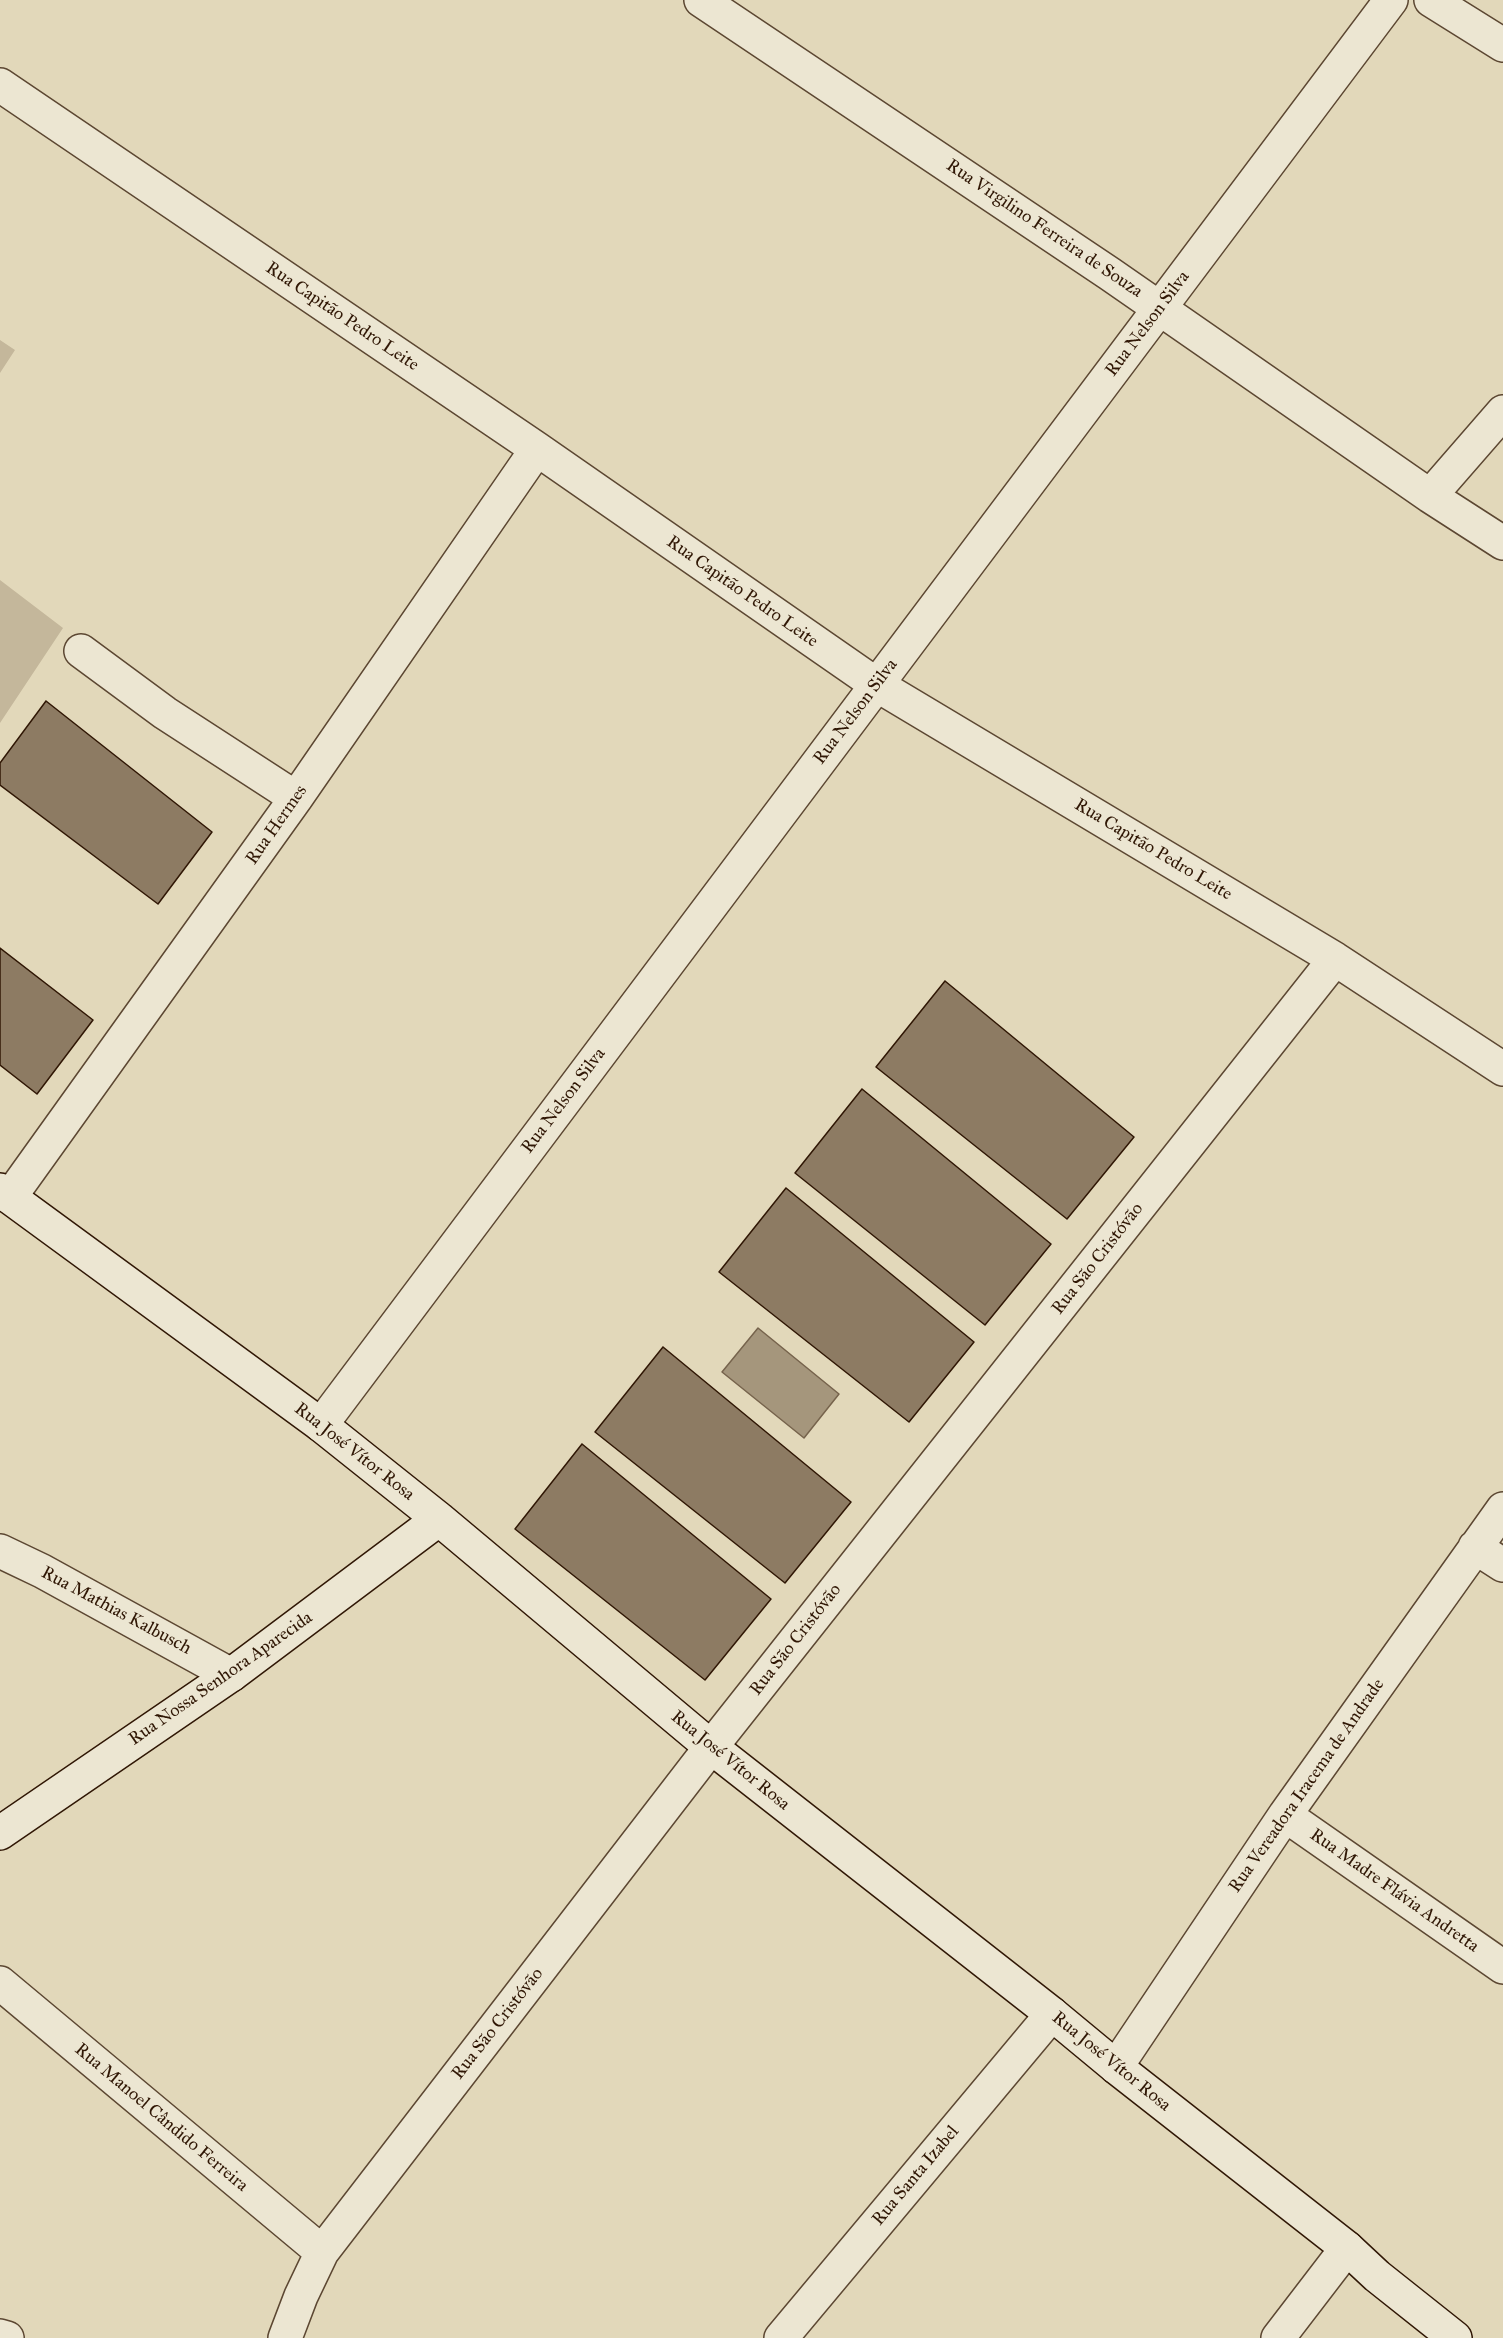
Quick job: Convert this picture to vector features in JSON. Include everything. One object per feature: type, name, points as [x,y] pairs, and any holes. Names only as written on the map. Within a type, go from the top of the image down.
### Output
[{"type":"street","name":"Rua Virgilino Ferreira de Souza","points":[[701,0],[1160,308],[1430,496],[1503,543]]},
{"type":"street","name":"Rua Nelson Silva","points":[[321,1425],[1391,0]]},
{"type":"street","points":[[1431,0],[1503,45]]},
{"type":"street","name":"Rua Capitão Pedro Leite","points":[[0,85],[537,449],[877,685],[1335,959],[1503,1069]]},
{"type":"street","points":[[1430,496],[1503,412]]},
{"type":"street","name":"Rua Hermes","points":[[5,1193],[296,798],[537,449]]},
{"type":"street","points":[[81,651],[165,713],[296,798]]},
{"type":"street","name":"Rua São Cristóvão","points":[[285,2338],[301,2296],[322,2252],[711,1747],[1335,959]]},
{"type":"street","name":"Rua José Vítor Rosa","points":[[5,1193],[321,1425],[439,1519],[711,1747],[1347,2248],[1377,2276],[1455,2338]]},
{"type":"street","name":"Rua Vereadora Iracema de Andrade","points":[[1116,2067],[1285,1815],[1503,1509]]},
{"type":"street","name":"Rua Nossa Senhora Aparecida","points":[[0,1833],[231,1675],[439,1519]]},
{"type":"street","points":[[1475,1547],[1503,1565]]},
{"type":"street","name":"Rua Mathias Kalbusch","points":[[0,1551],[85,1593],[231,1675]]},
{"type":"street","name":"Rua Madre Flávia Andretta","points":[[1285,1815],[1503,1967]]},
{"type":"street","name":"Rua Manoel Cândido Ferreira","points":[[0,1983],[322,2252]]},
{"type":"street","name":"Rua Santa Izabel","points":[[781,2338],[1052,2014]]},
{"type":"street","points":[[1278,2338],[1347,2248]]},
{"type":"street","points":[[0,2336],[7,2338]]},
{"type":"shaded area","points":[[0,340],[15,350],[0,373]]},
{"type":"shaded area","points":[[0,580],[63,628],[0,723]]},
{"type":"shaded area","points":[[758,1328],[839,1394],[804,1438],[722,1372]]},
{"type":"building","points":[[46,701],[212,832],[158,904],[0,785],[0,763]]},
{"type":"building","points":[[0,948],[93,1020],[37,1094],[0,1065]]},
{"type":"building","points":[[945,981],[1134,1137],[1067,1219],[876,1067]]},
{"type":"building","points":[[862,1089],[1051,1244],[985,1325],[795,1173]]},
{"type":"building","points":[[786,1188],[974,1342],[909,1422],[719,1272]]},
{"type":"building","points":[[663,1347],[851,1502],[785,1583],[595,1432]]},
{"type":"building","points":[[582,1444],[771,1599],[705,1680],[515,1529]]}]
